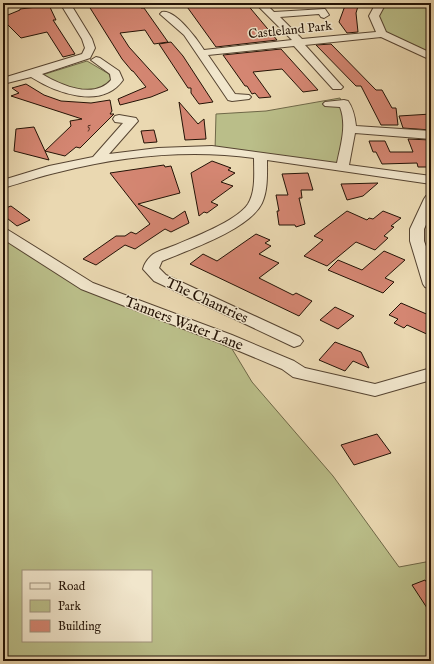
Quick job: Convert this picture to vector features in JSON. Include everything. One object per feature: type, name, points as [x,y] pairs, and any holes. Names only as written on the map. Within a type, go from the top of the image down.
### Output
[{"type":"street","points":[[3,81],[86,56],[90,48],[87,39],[66,3]]},
{"type":"street","points":[[260,3],[297,40],[297,43],[336,87]]},
{"type":"street","points":[[381,3],[374,16],[382,34],[431,57]]},
{"type":"street","points":[[163,11],[188,33],[232,98],[244,97]]},
{"type":"street","points":[[273,15],[318,11],[322,11],[324,15]]},
{"type":"street","name":"Castleland Park","points":[[202,53],[382,34]]},
{"type":"street","points":[[8,69],[30,74],[64,89],[76,92],[97,91],[114,85],[117,80],[115,73],[97,64]]},
{"type":"street","points":[[329,104],[344,103],[348,111],[350,129],[342,167]]},
{"type":"street","points":[[98,158],[132,121],[119,119]]},
{"type":"street","points":[[350,129],[431,135]]},
{"type":"street","points":[[3,184],[41,171],[98,158],[166,151],[204,151],[260,156],[431,180]]},
{"type":"street","name":"The Chantries","points":[[260,156],[260,190],[255,205],[239,220],[215,233],[157,258],[152,264],[151,269],[160,278],[294,341]]},
{"type":"street","points":[[431,199],[417,229],[417,241],[431,284]]},
{"type":"street","name":"Tanners Water Lane","points":[[3,233],[87,286],[226,339],[288,365],[299,373],[375,390],[431,374]]},
{"type":"green space","points":[[381,3],[431,3],[431,57],[388,37],[377,24]]},
{"type":"green space","points":[[87,61],[109,74],[111,79],[108,84],[92,91],[78,91],[66,89],[42,75]]},
{"type":"green space","points":[[340,98],[347,115],[341,158],[337,163],[327,164],[215,151],[216,114],[266,111]]},
{"type":"green space","points":[[3,235],[87,286],[226,339],[252,382],[333,476],[399,567],[431,561],[431,661],[3,661]]},
{"type":"building","points":[[36,3],[48,3],[56,20],[53,20],[75,54],[63,57],[47,32],[21,38],[3,20],[3,17],[20,9],[37,7]]},
{"type":"building","points":[[87,3],[137,3],[141,8],[144,8],[168,42],[154,44],[145,30],[120,33],[129,47],[168,90],[151,97],[120,105],[118,99],[146,87],[122,59]]},
{"type":"building","points":[[246,3],[277,40],[216,47],[185,4]]},
{"type":"building","points":[[346,3],[359,3],[356,13],[358,32],[347,33],[339,22]]},
{"type":"building","points":[[171,42],[183,56],[213,102],[199,104],[191,93],[191,88],[188,88],[159,44]]},
{"type":"building","points":[[331,44],[376,90],[382,90],[392,108],[396,108],[398,125],[381,125],[361,86],[356,86],[316,45]]},
{"type":"building","points":[[281,49],[318,90],[303,92],[282,69],[253,72],[271,97],[259,98],[255,93],[252,94],[247,86],[245,86],[223,55]]},
{"type":"building","points":[[26,84],[44,95],[61,101],[91,103],[110,100],[112,111],[110,114],[114,114],[80,148],[76,147],[65,156],[45,151],[71,126],[70,121],[82,119],[11,96],[19,93],[12,88]]},
{"type":"building","points":[[179,102],[198,124],[204,119],[206,139],[185,140]]},
{"type":"building","points":[[431,114],[431,130],[403,128],[399,116]]},
{"type":"building","points":[[34,127],[49,160],[14,151],[16,129]]},
{"type":"building","points":[[154,130],[157,142],[144,143],[141,131]]},
{"type":"building","points":[[408,139],[431,140],[431,167],[418,167],[417,163],[382,164],[376,152],[373,152],[369,141],[385,141],[390,152],[413,152]]},
{"type":"building","points":[[212,161],[231,168],[228,170],[235,173],[221,182],[233,186],[211,202],[218,205],[207,213],[204,212],[199,216],[191,173]]},
{"type":"building","points":[[164,165],[165,167],[171,166],[180,193],[138,204],[173,219],[185,211],[189,223],[171,232],[165,229],[135,249],[125,245],[96,265],[83,259],[116,236],[125,236],[131,232],[136,234],[150,224],[110,173]]},
{"type":"building","points":[[308,173],[313,190],[301,190],[302,198],[299,198],[305,224],[296,227],[295,225],[279,225],[277,211],[279,211],[276,195],[288,195],[282,174]]},
{"type":"building","points":[[378,183],[363,196],[347,200],[341,184]]},
{"type":"building","points":[[11,206],[30,220],[17,226],[3,215],[3,209]]},
{"type":"building","points":[[347,211],[367,220],[369,218],[373,219],[383,211],[401,218],[391,226],[394,227],[384,236],[388,238],[375,250],[356,242],[327,266],[304,256],[323,240],[314,236]]},
{"type":"building","points":[[256,234],[270,240],[265,243],[271,246],[259,254],[279,263],[259,278],[293,295],[296,293],[312,301],[299,316],[190,264],[203,254],[217,261]]},
{"type":"building","points":[[384,251],[405,260],[385,278],[394,282],[383,293],[328,270],[338,260],[362,270]]},
{"type":"building","points":[[401,303],[431,316],[431,336],[407,325],[404,328],[394,323],[398,319],[389,315]]},
{"type":"building","points":[[335,307],[354,316],[338,329],[320,320]]},
{"type":"building","points":[[335,342],[361,352],[369,368],[353,361],[345,371],[319,360]]},
{"type":"building","points":[[377,434],[391,453],[354,465],[341,445]]},
{"type":"building","points":[[425,580],[431,588],[431,614],[412,585]]}]
